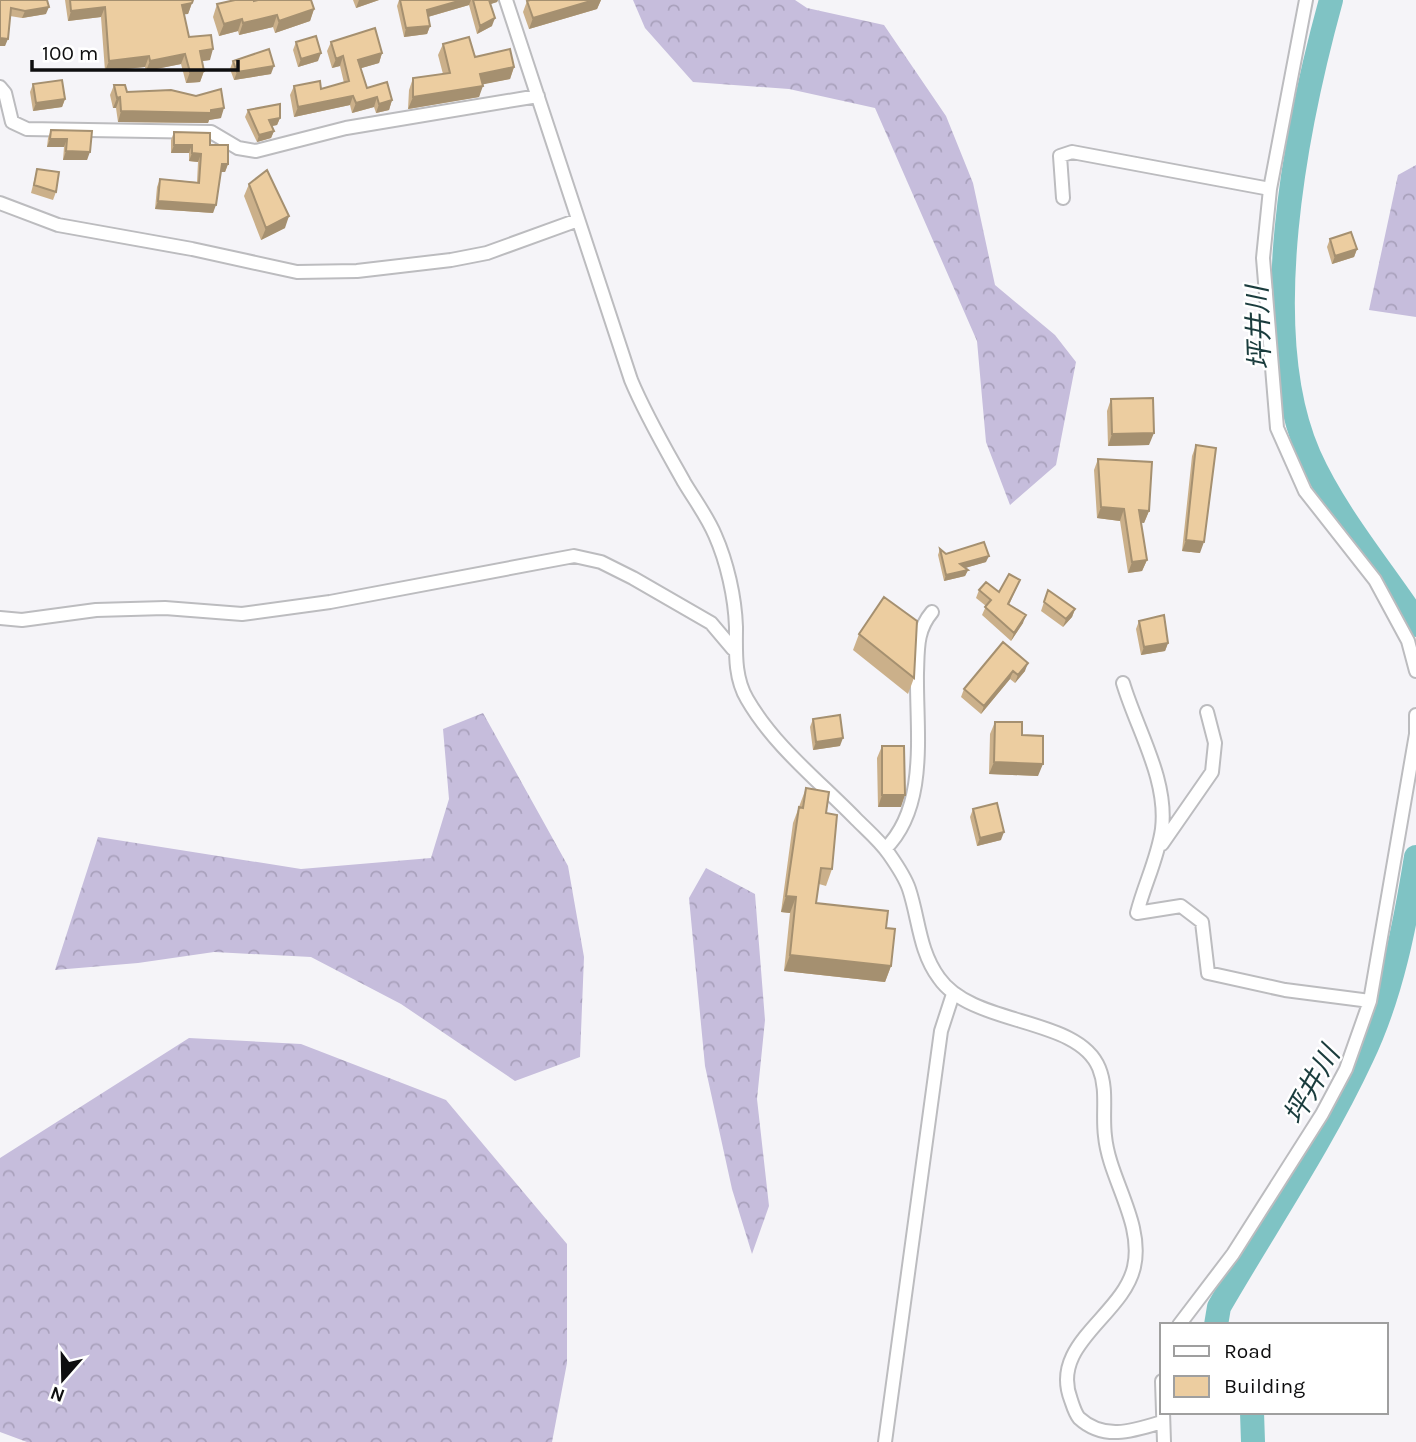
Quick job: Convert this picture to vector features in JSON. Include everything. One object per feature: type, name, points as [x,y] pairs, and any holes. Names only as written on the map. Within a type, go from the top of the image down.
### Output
[{"type":"street","points":[[506,0],[578,220],[645,412],[715,534],[728,574],[736,628],[733,649],[744,695],[759,719],[784,749],[885,849],[908,887],[919,938],[933,968],[953,994],[971,1006],[1029,1023],[1083,1046],[1099,1067],[1105,1095],[1104,1136],[1115,1182],[1135,1236],[1136,1251],[1133,1270],[1120,1296],[1073,1352],[1064,1382],[1077,1416],[1098,1430],[1121,1434],[1162,1422]]},
{"type":"street","points":[[1306,0],[1270,189],[1263,258],[1277,428],[1305,491],[1375,580],[1408,640],[1416,671]]},
{"type":"street","points":[[0,87],[5,93],[12,122],[27,129],[211,132],[238,148],[256,151],[346,128],[538,96]]},
{"type":"street","points":[[1063,198],[1060,156],[1072,152],[1270,189]]},
{"type":"street","points":[[0,203],[58,225],[297,272],[357,271],[451,260],[487,253],[578,220]]},
{"type":"street","points":[[0,618],[22,620],[96,610],[165,608],[242,614],[330,602],[574,556],[601,562],[633,578],[711,624],[733,649]]},
{"type":"street","points":[[885,849],[904,827],[912,798],[918,636],[932,612]]},
{"type":"street","points":[[1123,684],[1159,789],[1162,828],[1138,913],[1181,906],[1202,922],[1208,973],[1285,990],[1370,1000]]},
{"type":"street","points":[[1156,852],[1212,772],[1215,743],[1207,712]]},
{"type":"street","points":[[1181,1323],[1233,1254],[1322,1114],[1346,1069],[1370,1000],[1416,734],[1416,715]]},
{"type":"street","points":[[885,1442],[941,1031],[953,994]]},
{"type":"street","points":[[1162,1414],[1164,1442]]},
{"type":"green space","points":[[633,0],[795,0],[807,8],[884,25],[946,116],[973,183],[995,285],[1055,335],[1076,362],[1056,465],[1010,505],[986,442],[977,341],[875,108],[789,89],[693,82],[645,28]]},
{"type":"green space","points":[[1416,165],[1416,317],[1369,310],[1398,175]]},
{"type":"green space","points":[[483,713],[568,866],[584,957],[580,1057],[515,1081],[401,1004],[311,957],[214,952],[138,963],[55,970],[98,837],[301,869],[431,858],[449,799],[443,729]]},
{"type":"green space","points":[[706,868],[755,894],[765,1020],[757,1099],[769,1206],[752,1254],[732,1189],[705,1066],[689,898]]},
{"type":"green space","points":[[189,1038],[301,1044],[446,1100],[567,1244],[567,1363],[552,1442],[27,1442],[0,1432],[0,1158]]},
{"type":"building","points":[[0,0],[47,0],[49,7],[25,11],[11,8],[8,39],[0,38]]},
{"type":"building","points":[[70,0],[193,0],[192,3],[182,5],[189,37],[211,35],[213,49],[200,51],[204,71],[190,72],[185,54],[150,61],[149,56],[109,61],[105,7],[71,11]]},
{"type":"building","points":[[235,0],[311,0],[314,9],[279,21],[277,15],[243,23],[242,19],[224,24],[217,4]]},
{"type":"building","points":[[400,0],[462,0],[427,10],[430,26],[406,28]]},
{"type":"building","points":[[473,0],[489,0],[495,18],[480,26]]},
{"type":"building","points":[[594,0],[533,18],[527,1]]},
{"type":"building","points":[[375,28],[382,53],[358,60],[367,88],[387,82],[392,100],[379,104],[377,97],[356,103],[353,96],[298,107],[294,86],[320,81],[321,89],[349,81],[343,56],[336,59],[331,42]]},
{"type":"building","points":[[316,36],[321,53],[301,59],[296,42]]},
{"type":"building","points":[[469,37],[475,57],[510,49],[514,67],[480,74],[483,86],[413,97],[413,78],[450,73],[443,44]]},
{"type":"building","points":[[269,49],[274,66],[237,72],[233,61]]},
{"type":"building","points":[[62,80],[65,99],[36,103],[33,84]]},
{"type":"building","points":[[114,85],[125,85],[127,92],[171,90],[196,96],[221,89],[224,108],[211,110],[211,113],[121,111],[120,97],[117,98]]},
{"type":"building","points":[[280,104],[280,118],[269,120],[274,131],[259,135],[248,110]]},
{"type":"building","points":[[51,130],[92,131],[90,152],[66,151],[67,139],[50,139]]},
{"type":"building","points":[[174,132],[210,133],[210,145],[228,145],[228,164],[222,164],[216,205],[158,201],[160,179],[199,183],[201,154],[192,153],[192,145],[174,145]]},
{"type":"building","points":[[37,169],[59,172],[56,192],[34,185]]},
{"type":"building","points":[[267,170],[289,216],[266,228],[249,184]]},
{"type":"building","points":[[1351,232],[1357,249],[1335,256],[1330,239]]},
{"type":"building","points":[[1153,398],[1154,433],[1112,434],[1111,399]]},
{"type":"building","points":[[1196,445],[1216,448],[1204,542],[1186,540]]},
{"type":"building","points":[[1098,459],[1152,462],[1149,511],[1139,510],[1147,560],[1132,562],[1124,509],[1101,507]]},
{"type":"building","points":[[984,542],[989,556],[960,564],[968,570],[946,575],[940,549],[946,554]]},
{"type":"building","points":[[1009,574],[1020,580],[1008,604],[1026,615],[1014,633],[985,607],[991,600],[979,590],[986,582],[999,592]]},
{"type":"building","points":[[1048,590],[1075,609],[1066,619],[1044,602]]},
{"type":"building","points":[[884,597],[917,621],[914,678],[859,634]]},
{"type":"building","points":[[1164,615],[1168,643],[1144,647],[1139,621]]},
{"type":"building","points":[[1003,642],[1028,663],[1018,675],[1013,671],[984,706],[964,689]]},
{"type":"building","points":[[840,715],[843,738],[816,742],[813,719]]},
{"type":"building","points":[[995,722],[1022,722],[1022,735],[1043,736],[1043,764],[994,762]]},
{"type":"building","points":[[882,746],[904,746],[905,795],[882,795]]},
{"type":"building","points":[[806,788],[829,792],[826,813],[837,815],[832,869],[821,868],[816,903],[888,911],[886,928],[895,929],[891,966],[790,955],[796,897],[786,896],[799,807],[803,808]]},
{"type":"building","points":[[997,803],[1004,832],[980,838],[973,809]]},
{"type":"waterway","name":"坪井川","points":[[1331,0],[1305,107],[1294,167],[1283,290],[1285,349],[1293,405],[1309,455],[1343,516],[1410,612],[1416,625]]},
{"type":"waterway","name":"坪井川","points":[[1216,1323],[1219,1307],[1330,1121],[1362,1057],[1382,1009],[1396,959],[1416,857]]},
{"type":"waterway","name":"坪井川","points":[[1252,1414],[1253,1442]]}]
